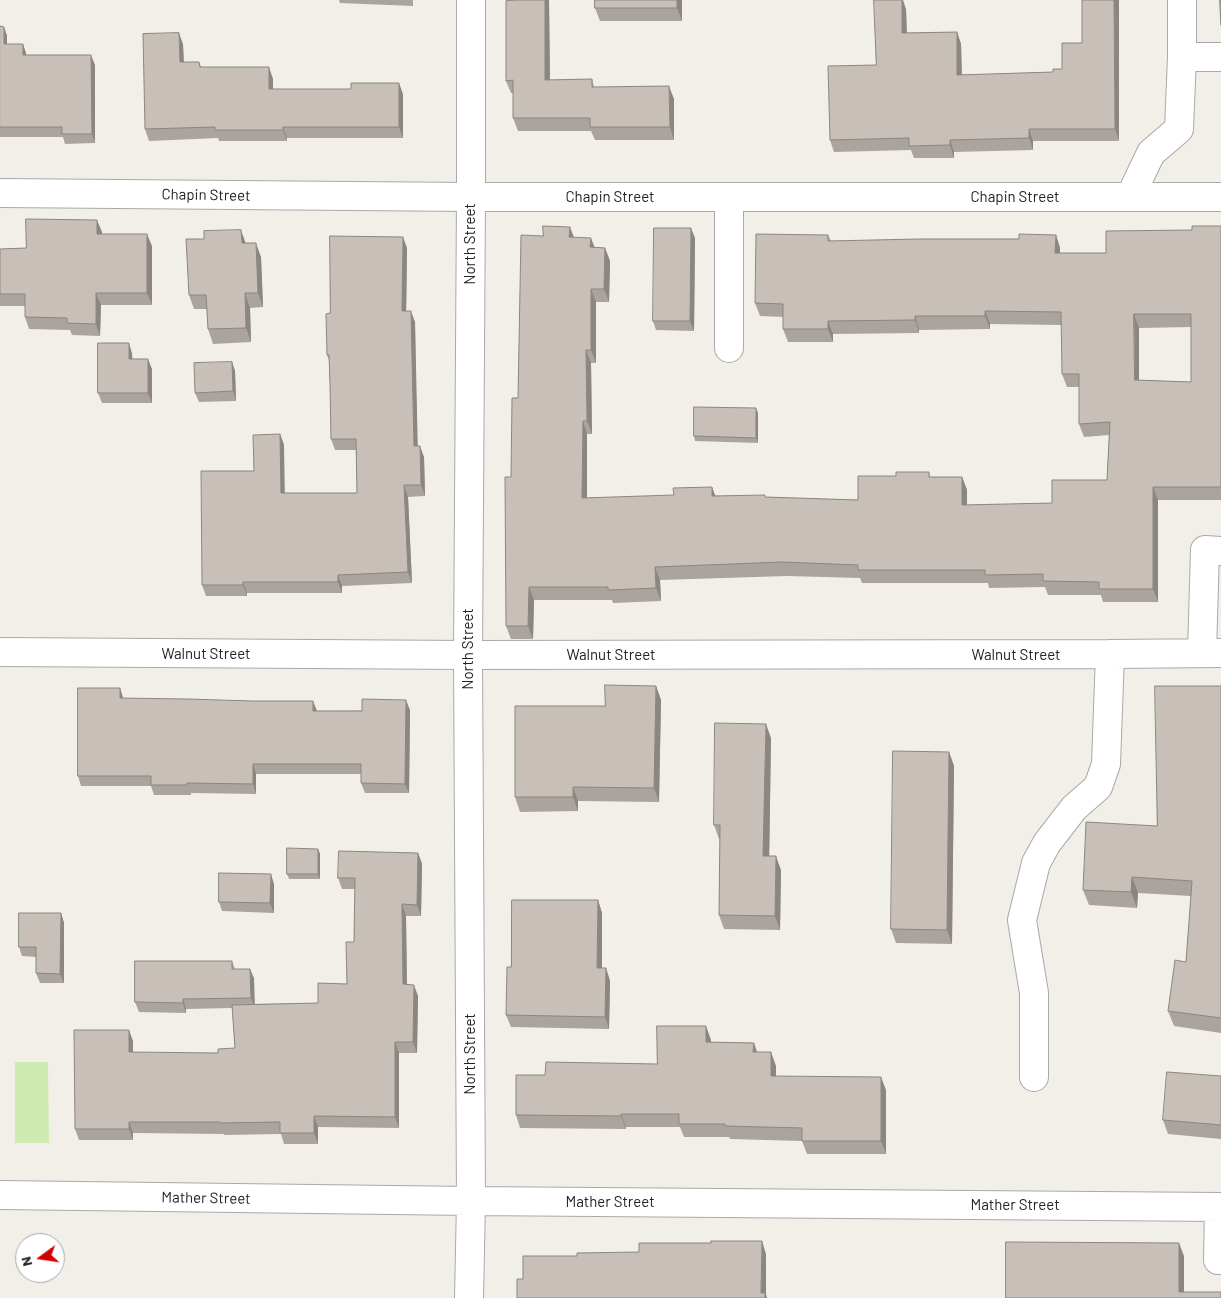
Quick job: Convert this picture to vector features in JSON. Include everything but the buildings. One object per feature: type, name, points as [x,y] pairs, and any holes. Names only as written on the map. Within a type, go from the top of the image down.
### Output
[{"type":"street","name":"North Street","points":[[469,1298],[472,1201],[468,655],[471,0]]},
{"type":"street","points":[[1130,197],[1152,153],[1179,128],[1182,0]]},
{"type":"street","points":[[1182,57],[1221,57]]},
{"type":"street","name":"Chapin Street","points":[[0,193],[471,198],[1221,197]]},
{"type":"street","points":[[728,348],[729,197]]},
{"type":"street","points":[[1212,653],[1205,550],[1221,551]]},
{"type":"street","name":"Walnut Street","points":[[0,652],[468,655],[1212,653]]},
{"type":"street","points":[[1034,1077],[1034,993],[1022,920],[1036,863],[1047,842],[1074,808],[1098,787],[1106,764],[1110,654]]},
{"type":"street","name":"Mather Street","points":[[0,1195],[1220,1207]]},
{"type":"street","points":[[1220,1207],[1218,1260],[1221,1260]]},
{"type":"green space","points":[[15,1062],[48,1062],[49,1143],[15,1143]]}]
